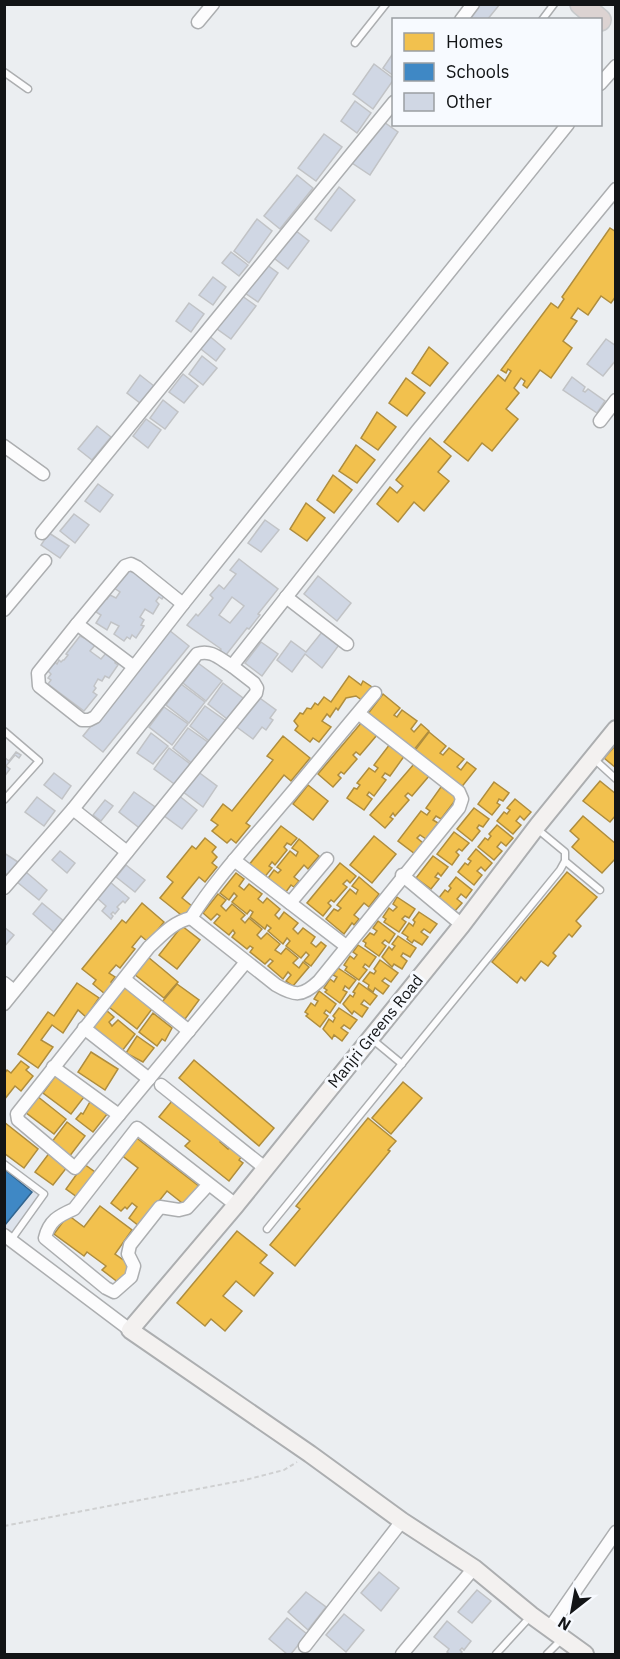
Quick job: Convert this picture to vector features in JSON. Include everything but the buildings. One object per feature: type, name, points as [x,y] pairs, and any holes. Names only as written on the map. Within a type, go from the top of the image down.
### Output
[{"type":"highway","points":[[581,4],[598,18]]},
{"type":"highway","points":[[602,22],[615,33]]},
{"type":"street","points":[[198,22],[213,4]]},
{"type":"street","points":[[462,18],[473,4]]},
{"type":"street","points":[[602,82],[615,66]]},
{"type":"street","points":[[42,533],[392,103]]},
{"type":"street","points":[[183,604],[137,567],[131,564],[125,566],[38,673],[39,686],[82,720],[95,717],[566,126]]},
{"type":"street","points":[[232,666],[417,431],[615,189]]},
{"type":"street","points":[[600,421],[615,400]]},
{"type":"street","points":[[4,446],[43,474]]},
{"type":"street","points":[[4,610],[45,561]]},
{"type":"street","points":[[286,597],[347,644]]},
{"type":"street","points":[[77,624],[134,667]]},
{"type":"street","points":[[4,888],[73,809],[197,654],[204,651],[212,653],[254,683],[257,688],[256,693],[4,1004]]},
{"type":"street","points":[[246,962],[75,1168],[18,1120],[17,1114],[20,1108],[124,979],[162,935],[181,920],[191,918],[202,900],[234,860],[375,693]]},
{"type":"street","points":[[191,918],[276,985],[289,992],[299,994],[309,990],[319,981],[402,875],[459,808],[462,799],[459,792],[358,713]]},
{"type":"street","name":"Manjri Greens Road","points":[[130,1330],[236,1205],[462,925],[615,729]]},
{"type":"street","points":[[73,809],[127,852]]},
{"type":"street","points":[[290,903],[327,859]]},
{"type":"street","points":[[234,860],[346,946]]},
{"type":"street","points":[[402,875],[462,925]]},
{"type":"street","points":[[124,979],[189,1030]]},
{"type":"street","points":[[4,982],[14,991]]},
{"type":"street","points":[[84,1028],[149,1079]]},
{"type":"street","points":[[53,1067],[118,1115]]},
{"type":"street","points":[[161,1085],[265,1168]]},
{"type":"street","points":[[209,1184],[187,1208],[179,1210],[160,1207],[130,1245],[128,1254],[134,1266],[131,1277],[114,1292],[97,1281],[45,1238],[48,1227],[58,1216],[74,1209],[137,1128],[209,1184],[236,1205]]},
{"type":"street","points":[[8,1237],[130,1330],[310,1454],[402,1521],[474,1568],[531,1615],[585,1654]]},
{"type":"street","points":[[305,1646],[402,1521]]},
{"type":"street","points":[[556,1634],[615,1532]]},
{"type":"street","points":[[402,1654],[474,1568]]},
{"type":"lane","points":[[355,43],[386,4]]},
{"type":"lane","points":[[544,18],[554,4]]},
{"type":"lane","points":[[4,72],[28,89]]},
{"type":"lane","points":[[4,731],[39,761],[4,800]]},
{"type":"lane","points":[[593,758],[615,779]]},
{"type":"lane","points":[[267,1229],[560,870],[565,861],[565,852],[536,828]]},
{"type":"lane","points":[[565,861],[600,890]]},
{"type":"lane","points":[[370,1038],[402,1064]]},
{"type":"lane","points":[[4,1164],[44,1194],[8,1237]]},
{"type":"lane","points":[[496,1654],[531,1615]]},
{"type":"lane","points":[[547,1654],[556,1634]]},
{"type":"path","points":[[4,1526],[245,1480],[284,1470],[310,1454]]},
{"type":"shaded area","points":[[4,1159],[48,1194],[16,1236],[5,1227]]}]
